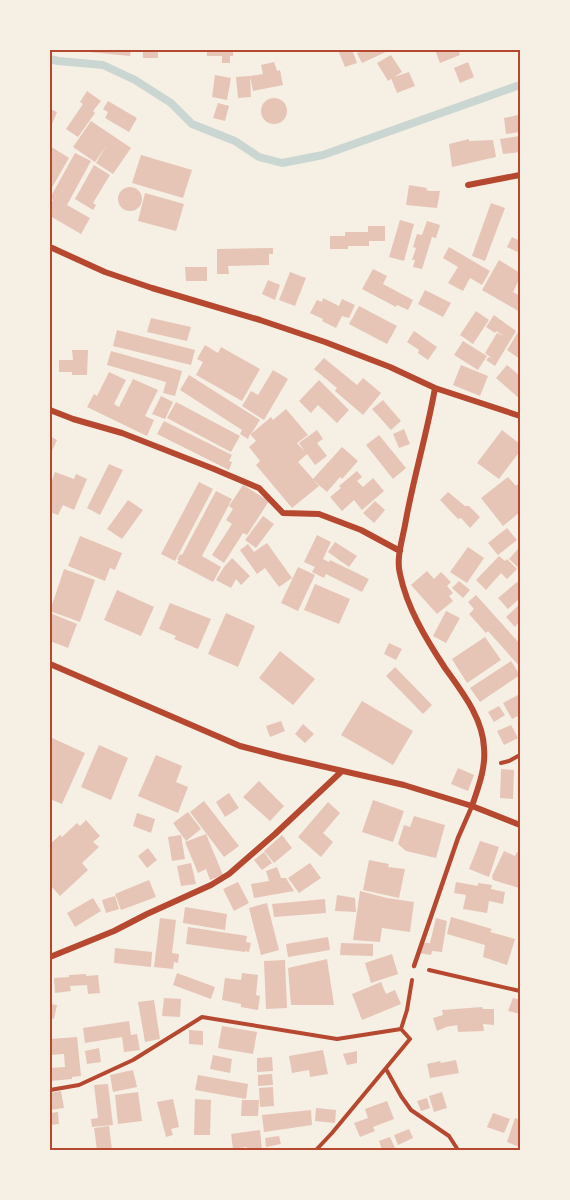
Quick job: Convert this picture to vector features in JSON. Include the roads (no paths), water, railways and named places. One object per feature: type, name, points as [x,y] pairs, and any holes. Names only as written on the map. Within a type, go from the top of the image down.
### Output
[{"type":"street","points":[[468,185],[520,175]]},
{"type":"street","points":[[50,247],[105,272],[325,342],[435,388],[520,416]]},
{"type":"street","points":[[435,388],[409,502],[400,551],[399,572],[405,596],[415,617],[461,689],[480,724],[484,748],[483,767],[472,806]]},
{"type":"street","points":[[50,410],[122,433],[259,488],[284,513],[319,514],[361,530],[400,551]]},
{"type":"street","points":[[50,664],[240,746],[404,785],[472,806],[520,825]]},
{"type":"street","points":[[50,957],[114,931],[211,885],[229,874],[342,771]]},
{"type":"lane","points":[[414,966],[458,838],[472,806]]},
{"type":"waterway","points":[[50,59],[103,65],[135,80],[171,103],[192,124],[235,141],[259,157],[282,163],[323,155],[520,85]]}]
